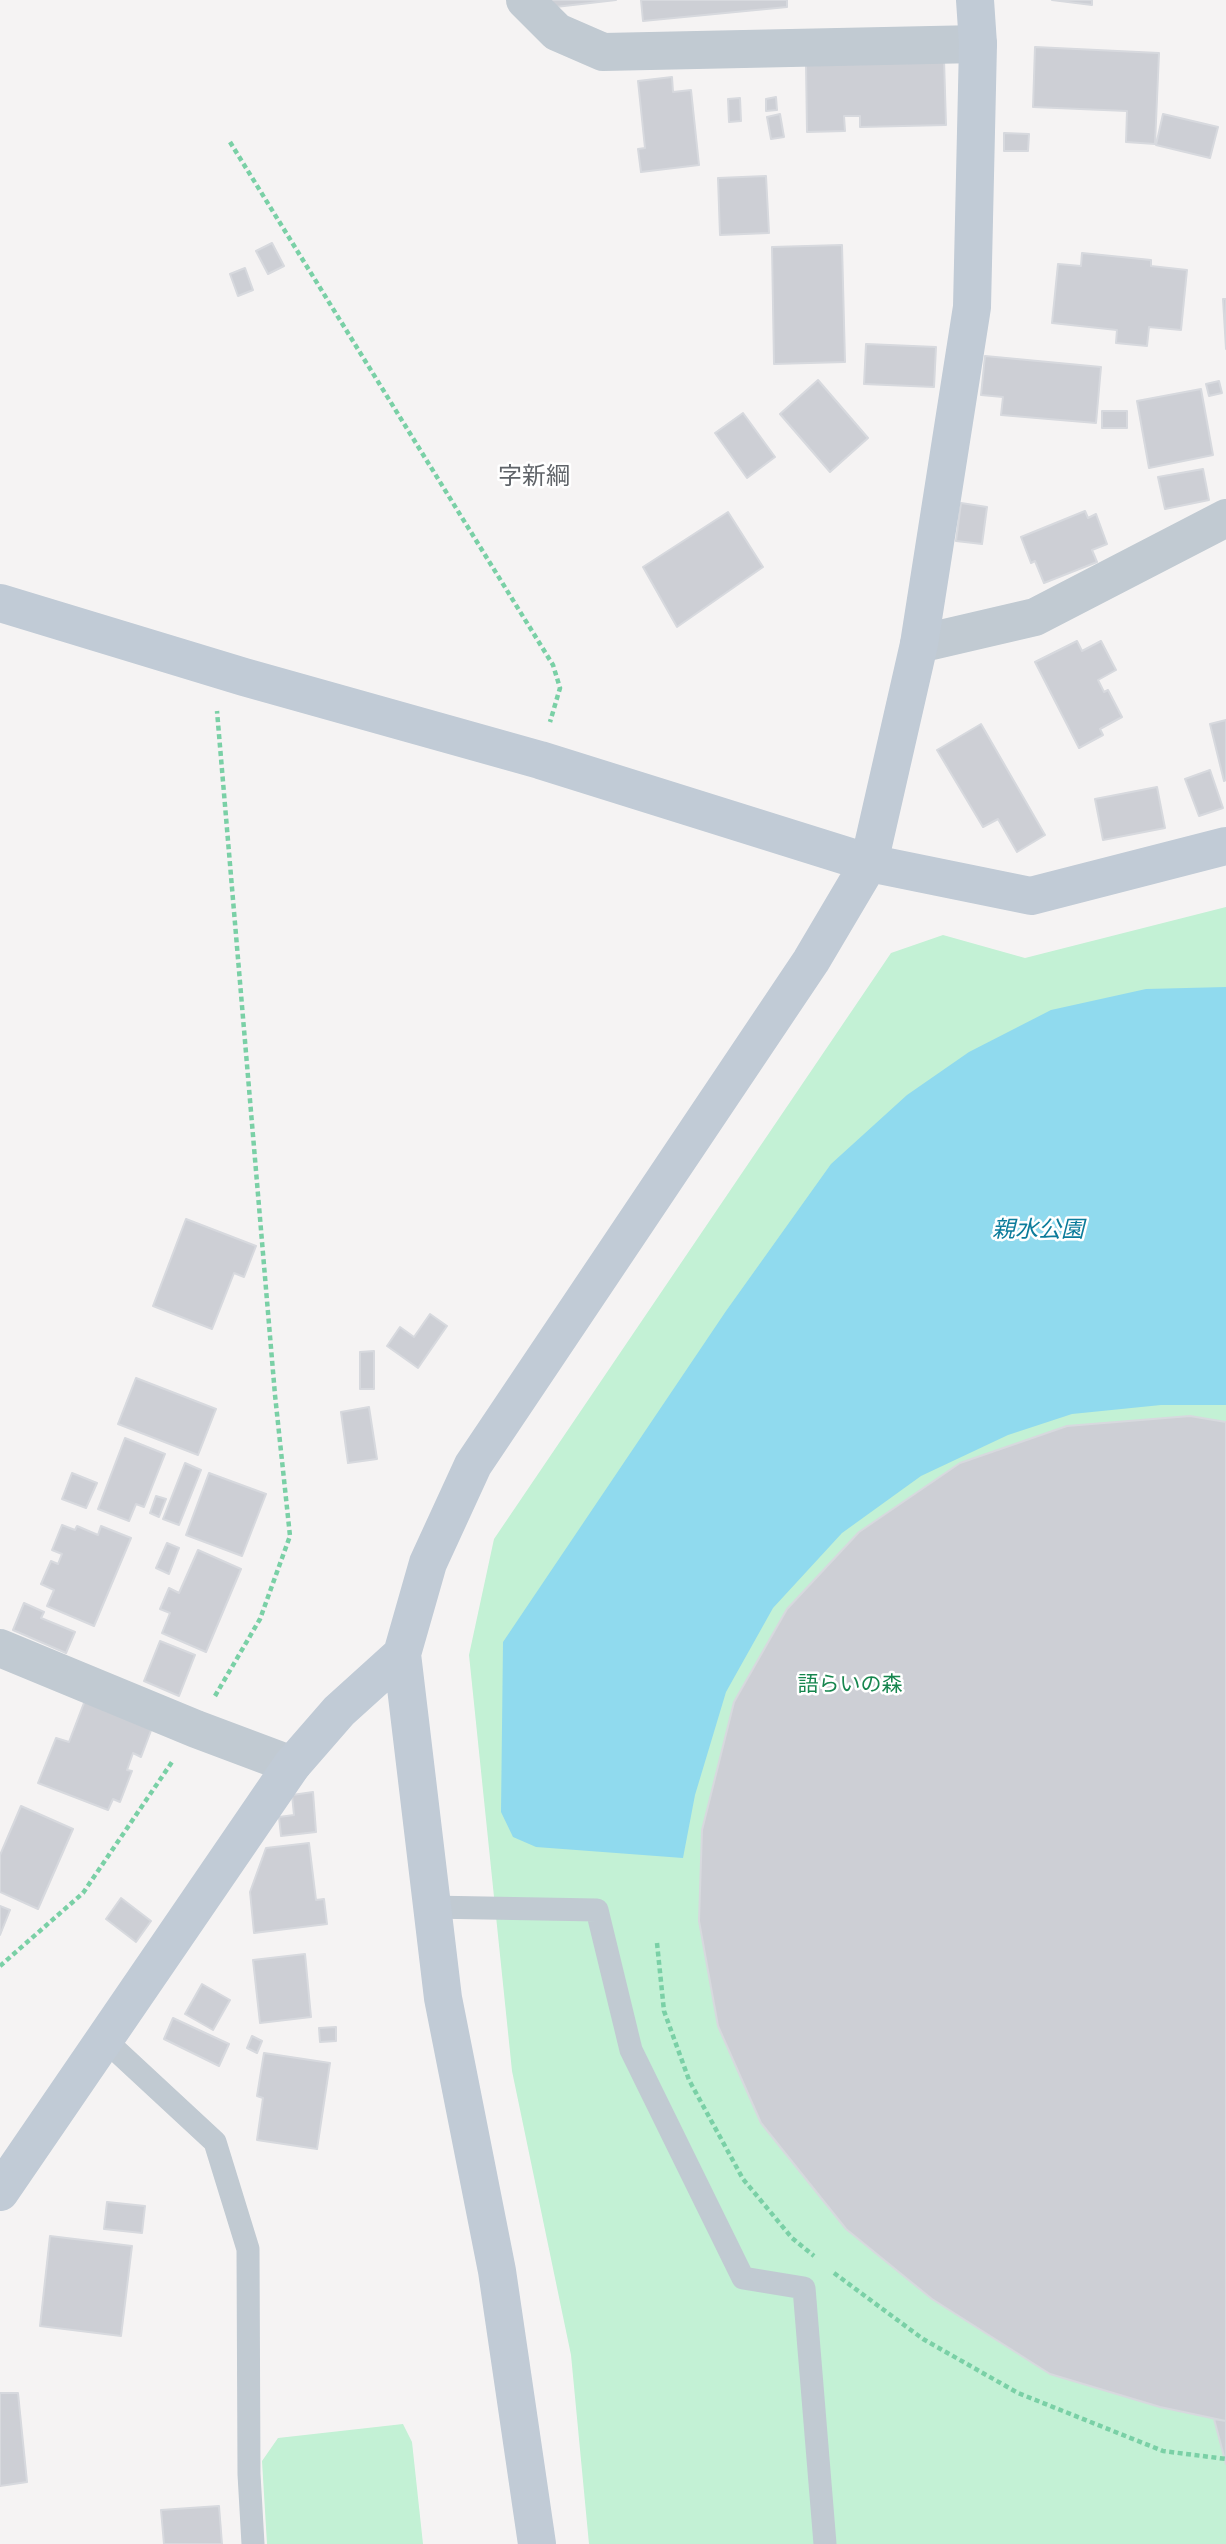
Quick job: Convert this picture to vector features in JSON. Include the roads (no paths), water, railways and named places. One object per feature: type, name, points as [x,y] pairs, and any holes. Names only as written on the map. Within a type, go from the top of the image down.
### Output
[{"type":"street","points":[[525,0],[557,32],[603,52],[978,44]]},
{"type":"street","points":[[537,2544],[497,2271],[443,1998],[430,1907],[402,1654],[428,1563],[473,1465],[811,961],[869,863],[919,644],[972,307],[978,44],[975,0]]},
{"type":"street","points":[[919,644],[1035,617],[1226,518]]},
{"type":"street","points":[[0,603],[540,760],[869,863],[1031,896],[1226,846]]},
{"type":"street","points":[[0,1648],[196,1729],[292,1765]]},
{"type":"street","points":[[0,2192],[292,1765],[339,1711],[402,1654]]},
{"type":"lane","points":[[430,1907],[597,1910],[631,2050],[743,2278],[804,2288],[825,2544]]},
{"type":"lane","points":[[105,2040],[215,2142],[248,2249],[249,2474],[253,2544]]},
{"type":"water","name":"親水公園","points":[[1226,987],[1226,1405],[1161,1405],[1072,1414],[1008,1435],[921,1476],[842,1533],[773,1608],[726,1692],[695,1795],[683,1858],[536,1847],[513,1837],[501,1812],[503,1642],[726,1311],[831,1164],[907,1095],[969,1052],[1051,1010],[1146,989]]},
{"type":"district","name":"字新綱","points":[[534,477]]},
{"type":"park label","name":"語らいの森","points":[[850,1685]]}]
